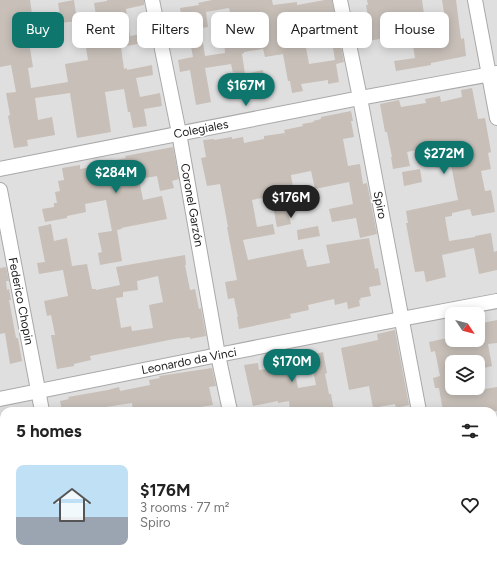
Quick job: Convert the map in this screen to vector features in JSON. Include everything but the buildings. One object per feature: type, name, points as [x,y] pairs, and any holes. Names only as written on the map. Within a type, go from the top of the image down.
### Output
[{"type":"street","name":"Coronel Garzón","points":[[152,0],[179,134],[218,355],[229,407]]},
{"type":"street","name":"Spiro","points":[[340,0],[418,407]]},
{"type":"street","points":[[475,0],[493,74],[497,118]]},
{"type":"street","name":"Colegiales","points":[[0,169],[360,98],[493,74]]},
{"type":"street","name":"Federico Chopin","points":[[0,190],[41,407]]},
{"type":"street","name":"Leonardo da Vinci","points":[[0,399],[401,319],[497,302]]},
{"type":"shaded area","points":[[0,0],[497,0],[497,407],[0,407]]}]
